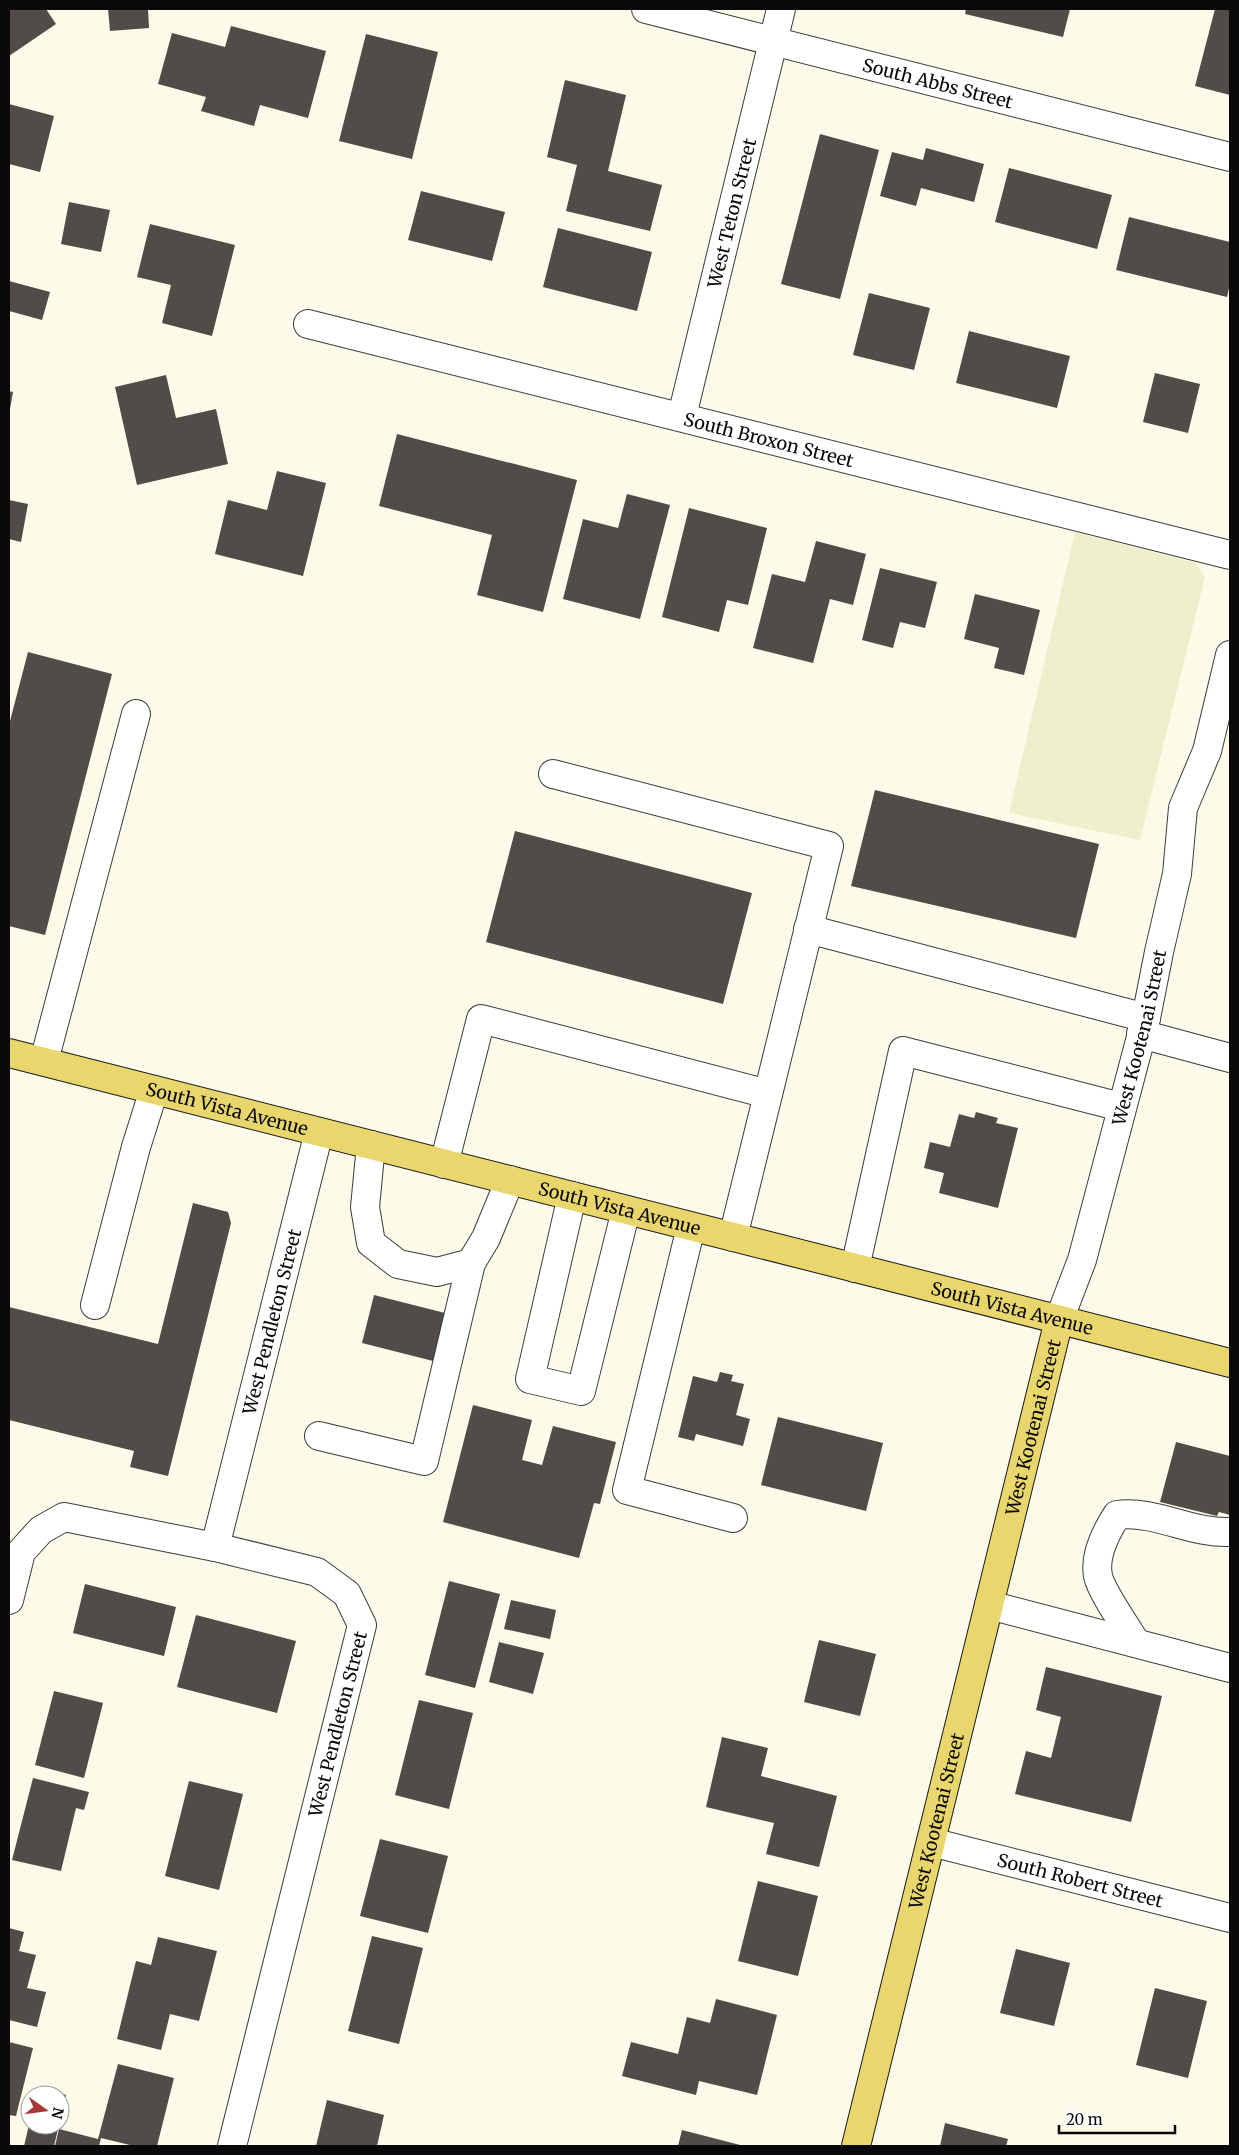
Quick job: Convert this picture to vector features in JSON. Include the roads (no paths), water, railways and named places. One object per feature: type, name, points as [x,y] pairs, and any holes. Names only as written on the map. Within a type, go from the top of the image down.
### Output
[{"type":"main road","name":"South Vista Avenue","points":[[9,1053],[1230,1363]]},
{"type":"main road","name":"West Kootenai Street","points":[[856,2146],[1060,1320]]},
{"type":"street","name":"South Abbs Street","points":[[646,9],[1230,156]]},
{"type":"street","name":"West Teton Street","points":[[682,416],[781,9]]},
{"type":"street","name":"South Broxon Street","points":[[308,324],[682,416],[1230,555]]},
{"type":"street","name":"West Kootenai Street","points":[[1060,1320],[1082,1260],[1144,1026],[1177,874],[1183,808],[1207,751],[1230,655]]},
{"type":"street","points":[[44,1061],[136,714]]},
{"type":"street","points":[[553,774],[829,846],[734,1237]]},
{"type":"street","points":[[808,929],[1144,1026],[1230,1058]]},
{"type":"street","points":[[444,1164],[481,1019],[768,1094]]},
{"type":"street","points":[[855,1268],[903,1051],[1121,1107]]},
{"type":"street","points":[[95,1304],[136,1147],[154,1090]]},
{"type":"street","name":"West Pendleton Street","points":[[232,2146],[362,1625],[347,1594],[317,1572],[215,1547],[319,1132]]},
{"type":"street","points":[[371,1145],[365,1207],[371,1243],[398,1264],[437,1272],[471,1263]]},
{"type":"street","points":[[319,1436],[424,1461],[471,1263],[486,1238],[510,1180]]},
{"type":"street","points":[[572,1196],[530,1379],[581,1391],[626,1210]]},
{"type":"street","points":[[691,1226],[627,1490],[733,1518]]},
{"type":"street","points":[[1136,1643],[1098,1578],[1097,1564],[1105,1533],[1117,1515],[1132,1513],[1213,1533],[1230,1532]]},
{"type":"street","points":[[9,1600],[21,1552],[41,1530],[64,1517],[215,1547]]},
{"type":"street","points":[[989,1605],[1230,1668]]},
{"type":"street","name":"South Robert Street","points":[[931,1842],[1230,1918]]}]
